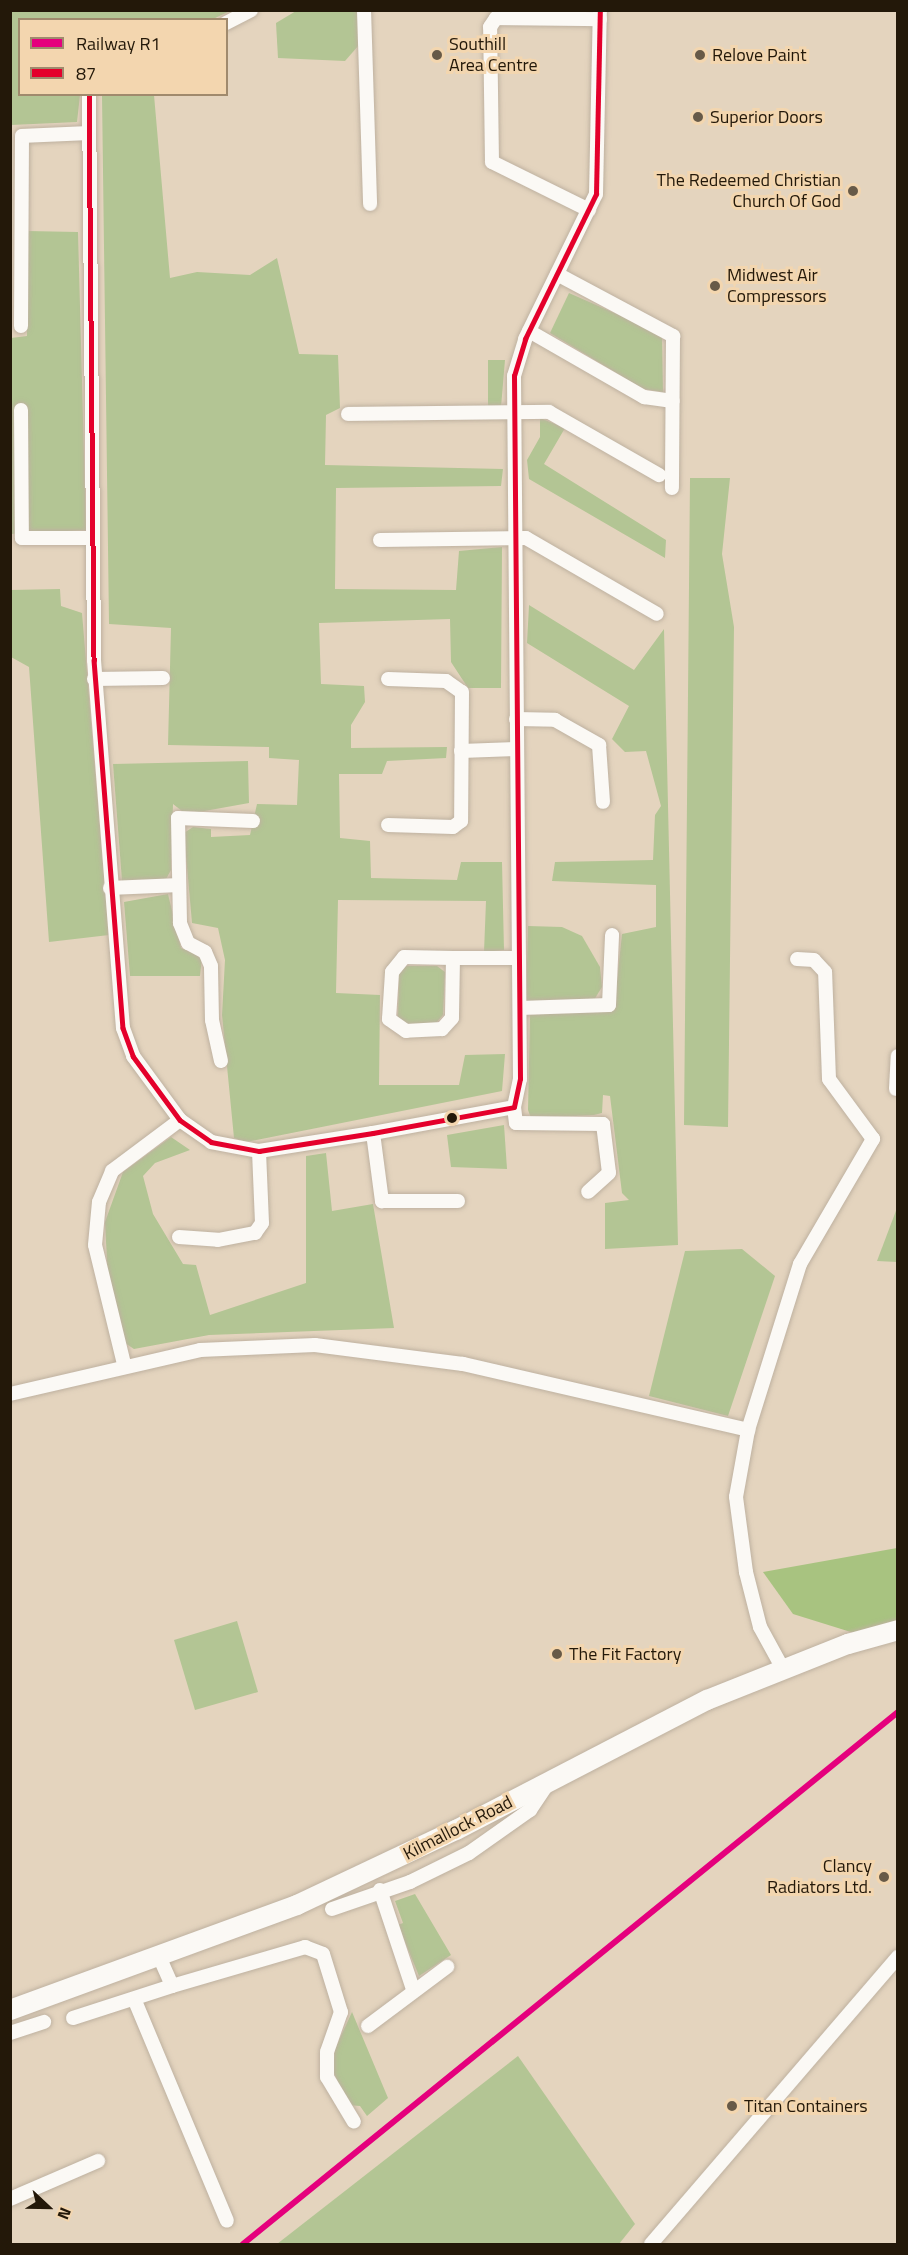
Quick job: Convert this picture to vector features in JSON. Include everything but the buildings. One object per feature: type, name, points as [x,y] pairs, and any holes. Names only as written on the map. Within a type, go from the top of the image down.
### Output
[{"type":"main road","name":"Kilmallock Road","points":[[10,2010],[297,1905],[456,1830],[707,1700],[783,1670],[897,1630]]},
{"type":"street","points":[[228,22],[251,10]]},
{"type":"street","points":[[364,10],[370,204]]},
{"type":"street","points":[[588,1192],[609,1173],[603,1124],[516,1123],[514,1107],[520,1079],[520,1008],[512,413],[514,376],[529,331],[589,210],[597,185],[600,15],[501,14],[490,27],[492,162],[589,210]]},
{"type":"street","points":[[89,96],[94,679],[110,888],[128,1043],[180,1120],[211,1142],[259,1151],[374,1133],[514,1107]]},
{"type":"street","points":[[21,327],[22,136],[88,133]]},
{"type":"street","points":[[557,274],[668,330],[674,344],[672,488]]},
{"type":"street","points":[[529,331],[644,397],[673,401]]},
{"type":"street","points":[[21,410],[22,538],[93,538]]},
{"type":"street","points":[[348,414],[556,415],[659,475]]},
{"type":"street","points":[[380,540],[526,538],[657,614]]},
{"type":"street","points":[[94,679],[163,678]]},
{"type":"street","points":[[388,679],[446,681],[462,692],[461,821],[453,827],[388,825]]},
{"type":"street","points":[[516,719],[555,720],[599,746],[603,802]]},
{"type":"street","points":[[461,751],[516,749]]},
{"type":"street","points":[[221,1061],[212,1020],[212,966],[205,952],[188,943],[180,923],[178,818],[253,821]]},
{"type":"street","points":[[110,888],[179,885]]},
{"type":"street","points":[[520,1008],[609,1005],[612,935]]},
{"type":"street","points":[[453,958],[452,1018],[447,1023],[406,1031],[389,1019],[392,972],[404,957],[519,958]]},
{"type":"street","points":[[783,1670],[760,1627],[746,1572],[736,1497],[748,1430],[800,1264],[873,1139],[829,1079],[825,972],[814,960],[797,959]]},
{"type":"street","points":[[896,1089],[897,1056]]},
{"type":"street","points":[[124,1364],[95,1245],[99,1202],[112,1171],[180,1120]]},
{"type":"street","points":[[374,1133],[382,1201],[458,1201]]},
{"type":"street","points":[[178,1237],[218,1240],[255,1233],[262,1223],[259,1151]]},
{"type":"street","points":[[10,1394],[124,1364],[208,1349],[372,1349],[463,1364],[748,1430]]},
{"type":"street","points":[[332,1909],[381,1890],[410,1882],[469,1853],[530,1810],[550,1780]]},
{"type":"street","points":[[456,1830],[469,1853]]},
{"type":"street","points":[[381,1890],[413,1989]]},
{"type":"street","points":[[73,2019],[135,2001],[172,1986],[305,1947],[318,1949],[328,1965],[341,2012],[329,2043],[327,2077],[354,2122]]},
{"type":"street","points":[[158,1954],[172,1986]]},
{"type":"street","points":[[651,2244],[897,1958]]},
{"type":"street","points":[[368,2026],[413,1989],[447,1968]]},
{"type":"street","points":[[135,2001],[227,2221]]},
{"type":"street","points":[[10,2033],[44,2022]]},
{"type":"street","points":[[10,2199],[98,2162]]},
{"type":"green space","points":[[11,10],[230,11],[215,18],[18,18],[18,96],[80,96],[77,122],[11,125]]},
{"type":"green space","points":[[296,11],[358,11],[359,45],[345,61],[278,58],[276,23]]},
{"type":"green space","points":[[102,96],[154,96],[170,278],[197,272],[250,275],[277,258],[299,354],[338,355],[340,408],[326,415],[325,465],[503,469],[501,486],[336,488],[335,589],[456,590],[459,551],[502,547],[501,688],[468,688],[451,662],[450,619],[319,623],[321,684],[364,686],[365,702],[351,725],[351,748],[447,747],[446,758],[387,761],[382,774],[339,774],[340,838],[370,841],[371,878],[457,880],[461,862],[502,862],[504,950],[484,952],[486,901],[338,900],[336,993],[380,995],[379,1085],[459,1085],[465,1055],[505,1054],[502,1091],[246,1142],[234,1138],[222,1015],[225,960],[218,928],[192,923],[184,833],[193,827],[211,829],[211,837],[250,835],[257,804],[297,805],[299,760],[269,758],[269,747],[168,745],[171,628],[109,624]]},
{"type":"green space","points":[[27,231],[78,232],[86,530],[11,534],[11,338],[27,336]]},
{"type":"green space","points":[[569,293],[662,334],[663,392],[643,389],[550,333]]},
{"type":"green space","points":[[488,360],[505,360],[501,407],[488,408]]},
{"type":"green space","points":[[540,418],[565,428],[544,464],[666,540],[665,558],[529,479],[527,460],[540,437]]},
{"type":"green space","points":[[690,478],[730,478],[722,554],[734,627],[728,1127],[684,1125]]},
{"type":"green space","points":[[60,589],[61,606],[82,613],[109,935],[49,942],[29,667],[11,657],[10,590]]},
{"type":"green space","points":[[529,605],[634,670],[664,629],[678,1245],[605,1249],[605,1203],[629,1200],[622,1193],[610,1096],[603,1095],[602,1113],[594,1115],[531,1118],[528,1110],[530,1015],[614,1009],[622,934],[656,927],[656,885],[552,881],[555,862],[653,860],[655,815],[661,806],[646,751],[625,752],[612,739],[629,706],[527,643]]},
{"type":"green space","points":[[248,761],[249,803],[199,812],[182,811],[173,804],[171,870],[165,881],[122,881],[113,764]]},
{"type":"green space","points":[[168,894],[181,948],[202,957],[200,976],[130,976],[124,902]]},
{"type":"green space","points":[[528,926],[562,927],[582,936],[600,967],[602,987],[594,1000],[526,1001]]},
{"type":"green space","points":[[406,966],[437,966],[445,972],[443,1015],[435,1024],[406,1025],[398,1017],[399,971]]},
{"type":"green space","points":[[504,1125],[507,1169],[451,1167],[447,1135]]},
{"type":"green space","points":[[171,1137],[190,1150],[155,1163],[143,1176],[153,1214],[183,1264],[196,1265],[210,1315],[306,1283],[306,1156],[326,1153],[332,1211],[373,1204],[394,1328],[209,1335],[134,1349],[125,1343],[108,1280],[105,1222],[123,1172]]},
{"type":"green space","points":[[897,1208],[897,1262],[877,1261]]},
{"type":"green space","points":[[742,1249],[775,1276],[728,1416],[649,1396],[685,1251]]},
{"type":"green space","points":[[897,1548],[897,1621],[854,1633],[793,1614],[763,1572]]},
{"type":"green space","points":[[237,1621],[258,1692],[195,1710],[174,1640]]},
{"type":"green space","points":[[415,1894],[451,1955],[419,1976],[398,1925],[403,1923],[395,1901]]},
{"type":"green space","points":[[352,2012],[388,2098],[367,2116],[360,2106],[347,2105],[333,2070],[335,2049]]},
{"type":"green space","points":[[518,2056],[635,2224],[619,2244],[277,2244]]},
{"type":"rail line","name":"R1","points":[[243,2244],[898,1712]]},
{"type":"transit line","name":"87","points":[[89,96],[94,660],[123,1028],[133,1056],[180,1120],[211,1142],[259,1151],[373,1133],[514,1107],[520,1079],[514,376],[525,339],[596,194],[600,10]]},
{"type":"place","name":"Southill Area Centre","points":[[437,55]]},
{"type":"place","name":"Relove Paint","points":[[700,55]]},
{"type":"place","name":"Superior Doors","points":[[698,117]]},
{"type":"place","name":"The Redeemed Christian Church Of God","points":[[853,191]]},
{"type":"place","name":"Midwest Air Compressors","points":[[715,286]]},
{"type":"place","name":"The Fit Factory","points":[[557,1654]]},
{"type":"place","name":"Clancy Radiators Ltd.","points":[[884,1877]]},
{"type":"place","name":"Titan Containers","points":[[732,2106]]}]
